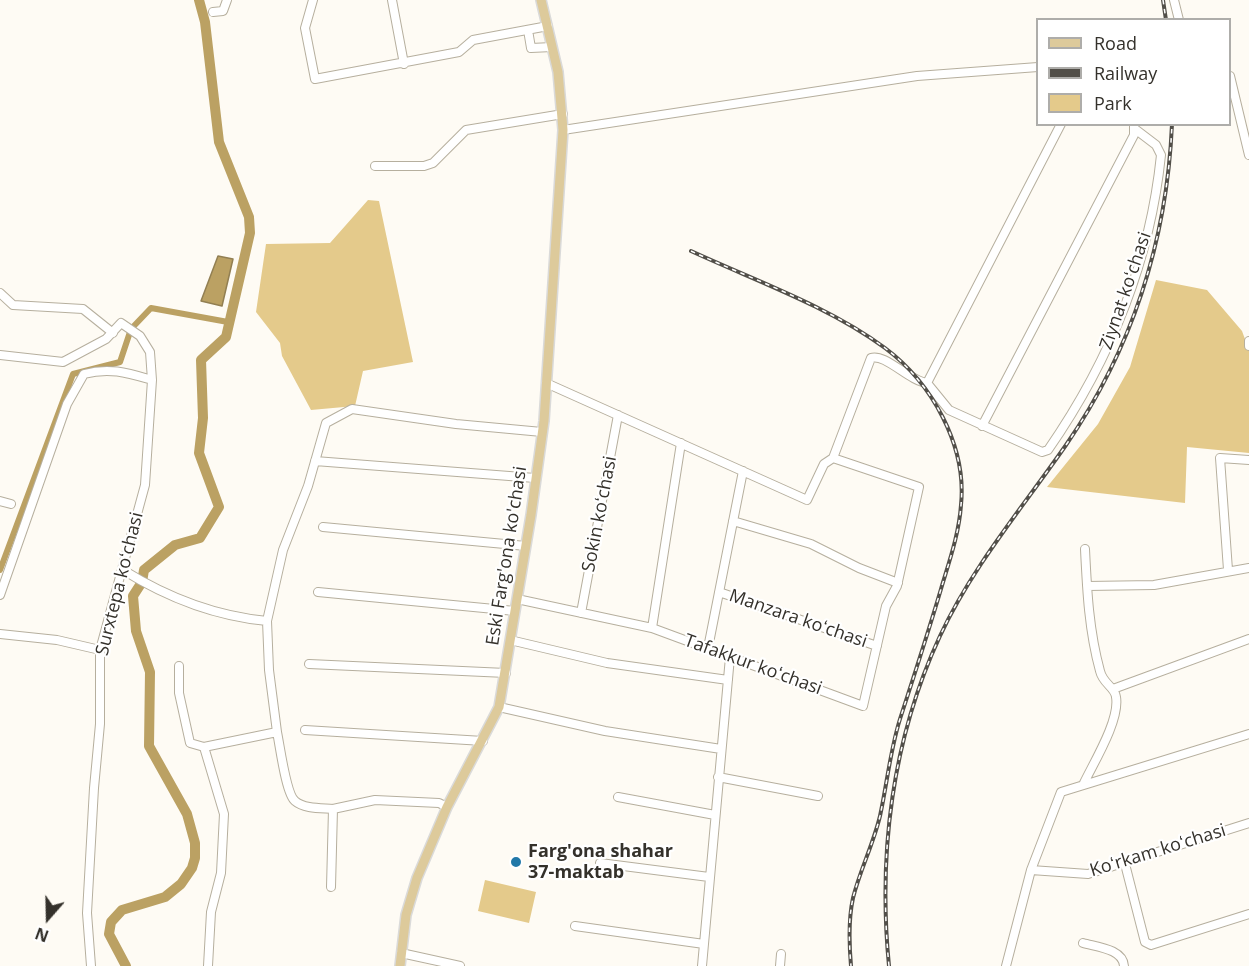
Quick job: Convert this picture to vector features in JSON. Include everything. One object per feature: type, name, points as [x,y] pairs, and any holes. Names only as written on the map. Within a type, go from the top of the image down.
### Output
[{"type":"main road","name":"Eski Farg'ona ko'chasi","points":[[400,966],[411,897],[447,807],[499,707],[526,546],[542,432],[562,130],[562,114],[552,47],[541,0]]},
{"type":"street","points":[[213,12],[223,11],[227,0]]},
{"type":"street","points":[[313,0],[305,28],[315,79],[459,52],[473,40],[548,26]]},
{"type":"street","points":[[392,0],[404,64]]},
{"type":"street","points":[[1174,0],[1178,18]]},
{"type":"street","points":[[528,30],[534,50],[552,47]]},
{"type":"street","points":[[562,130],[916,76],[1036,67]]},
{"type":"street","points":[[1231,80],[1249,155]]},
{"type":"street","points":[[375,166],[433,163],[466,130],[562,114]]},
{"type":"street","points":[[546,383],[807,500],[824,464],[833,458],[871,358],[880,357],[916,381],[927,383],[1060,126]]},
{"type":"street","name":"Ziynat koʻchasi","points":[[927,383],[945,408],[982,426],[1046,452],[1112,342],[1144,247],[1161,155],[1158,148],[1134,127],[982,426]]},
{"type":"street","points":[[0,292],[14,305],[83,309],[113,333],[63,362],[0,355]]},
{"type":"street","name":"Surxtepa koʻchasi","points":[[91,966],[87,913],[100,724],[100,650],[145,485],[152,380],[150,352],[137,334],[124,325],[113,333]]},
{"type":"street","points":[[1249,341],[1249,346]]},
{"type":"street","points":[[0,595],[66,404],[84,374],[102,369],[117,370],[152,380]]},
{"type":"street","points":[[447,807],[439,803],[375,800],[333,809],[305,806],[295,801],[290,791],[277,732],[269,670],[267,621],[283,549],[315,461],[326,423],[352,409],[456,424],[542,432]]},
{"type":"street","name":"Sokin koʻchasi","points":[[581,613],[618,415]]},
{"type":"street","points":[[652,628],[681,443]]},
{"type":"street","points":[[733,521],[811,544],[859,568],[898,583],[919,487],[833,458]]},
{"type":"street","points":[[1228,570],[1220,458],[1249,460]]},
{"type":"street","points":[[315,461],[535,478]]},
{"type":"street","points":[[708,648],[743,471]]},
{"type":"street","points":[[0,501],[11,504]]},
{"type":"street","points":[[323,527],[526,546]]},
{"type":"street","points":[[1084,783],[1115,714],[1116,697],[1113,689],[1102,681],[1090,633],[1085,549]]},
{"type":"street","points":[[1087,586],[1154,585],[1249,568]]},
{"type":"street","points":[[123,570],[167,596],[241,618],[267,621]]},
{"type":"street","name":"Tafakkur koʻchasi","points":[[517,599],[652,628],[863,705],[886,606],[898,583]]},
{"type":"street","points":[[318,592],[515,611]]},
{"type":"street","name":"Manzara koʻchasi","points":[[719,592],[877,646]]},
{"type":"street","points":[[0,634],[57,640],[100,650]]},
{"type":"street","points":[[1113,689],[1249,639]]},
{"type":"street","points":[[510,640],[607,663],[728,680]]},
{"type":"street","points":[[702,966],[730,657]]},
{"type":"street","points":[[309,664],[506,673]]},
{"type":"street","points":[[179,666],[179,693],[190,743],[204,747],[277,732]]},
{"type":"street","points":[[499,707],[605,731],[721,749]]},
{"type":"street","points":[[305,730],[483,741]]},
{"type":"street","points":[[1006,966],[1031,870],[1061,792],[1084,783],[1249,734]]},
{"type":"street","points":[[204,747],[224,814],[221,873],[212,912],[208,966]]},
{"type":"street","points":[[718,777],[818,796]]},
{"type":"street","points":[[618,797],[715,815]]},
{"type":"street","points":[[331,887],[333,809]]},
{"type":"street","name":"Koʻrkam koʻchasi","points":[[1031,870],[1088,874],[1249,823]]},
{"type":"street","points":[[600,862],[709,877]]},
{"type":"street","points":[[1125,864],[1145,942],[1151,945],[1249,914]]},
{"type":"street","points":[[575,926],[704,944]]},
{"type":"street","points":[[1083,943],[1118,954],[1123,959],[1124,966]]},
{"type":"street","points":[[401,953],[460,966]]},
{"type":"street","points":[[780,966],[781,954]]},
{"type":"green space","points":[[368,200],[379,201],[413,362],[363,371],[355,406],[311,410],[282,356],[280,343],[256,312],[266,244],[330,243]]},
{"type":"green space","points":[[1156,280],[1207,290],[1242,331],[1249,350],[1249,453],[1187,447],[1185,503],[1047,487],[1098,424],[1130,367]]},
{"type":"green space","points":[[485,880],[536,892],[529,923],[478,911]]},
{"type":"shaded area","points":[[218,256],[233,259],[222,306],[201,301]]},
{"type":"waterway","points":[[126,966],[109,934],[111,922],[122,910],[165,897],[181,884],[192,868],[195,858],[195,843],[187,814],[149,746],[150,672],[136,631],[133,596],[142,582],[144,570],[175,545],[200,538],[219,507],[199,453],[203,418],[201,360],[226,337],[250,233],[249,217],[219,142],[205,22],[199,0]]},
{"type":"waterway","points":[[0,570],[73,374],[120,362],[131,329],[151,308],[228,322]]},
{"type":"railway","points":[[1163,0],[1166,18]]},
{"type":"railway","points":[[889,966],[886,924],[888,840],[892,798],[910,715],[940,636],[967,586],[1066,445],[1110,371],[1142,292],[1154,251],[1163,210],[1172,126]]},
{"type":"railway","points":[[691,251],[816,307],[840,319],[885,348],[918,379],[931,398],[943,418],[958,460],[961,505],[956,537],[897,731],[880,816],[853,898],[849,932],[851,966]]},
{"type":"place","name":"Farg'ona shahar 37-maktab","points":[[516,862]]}]
